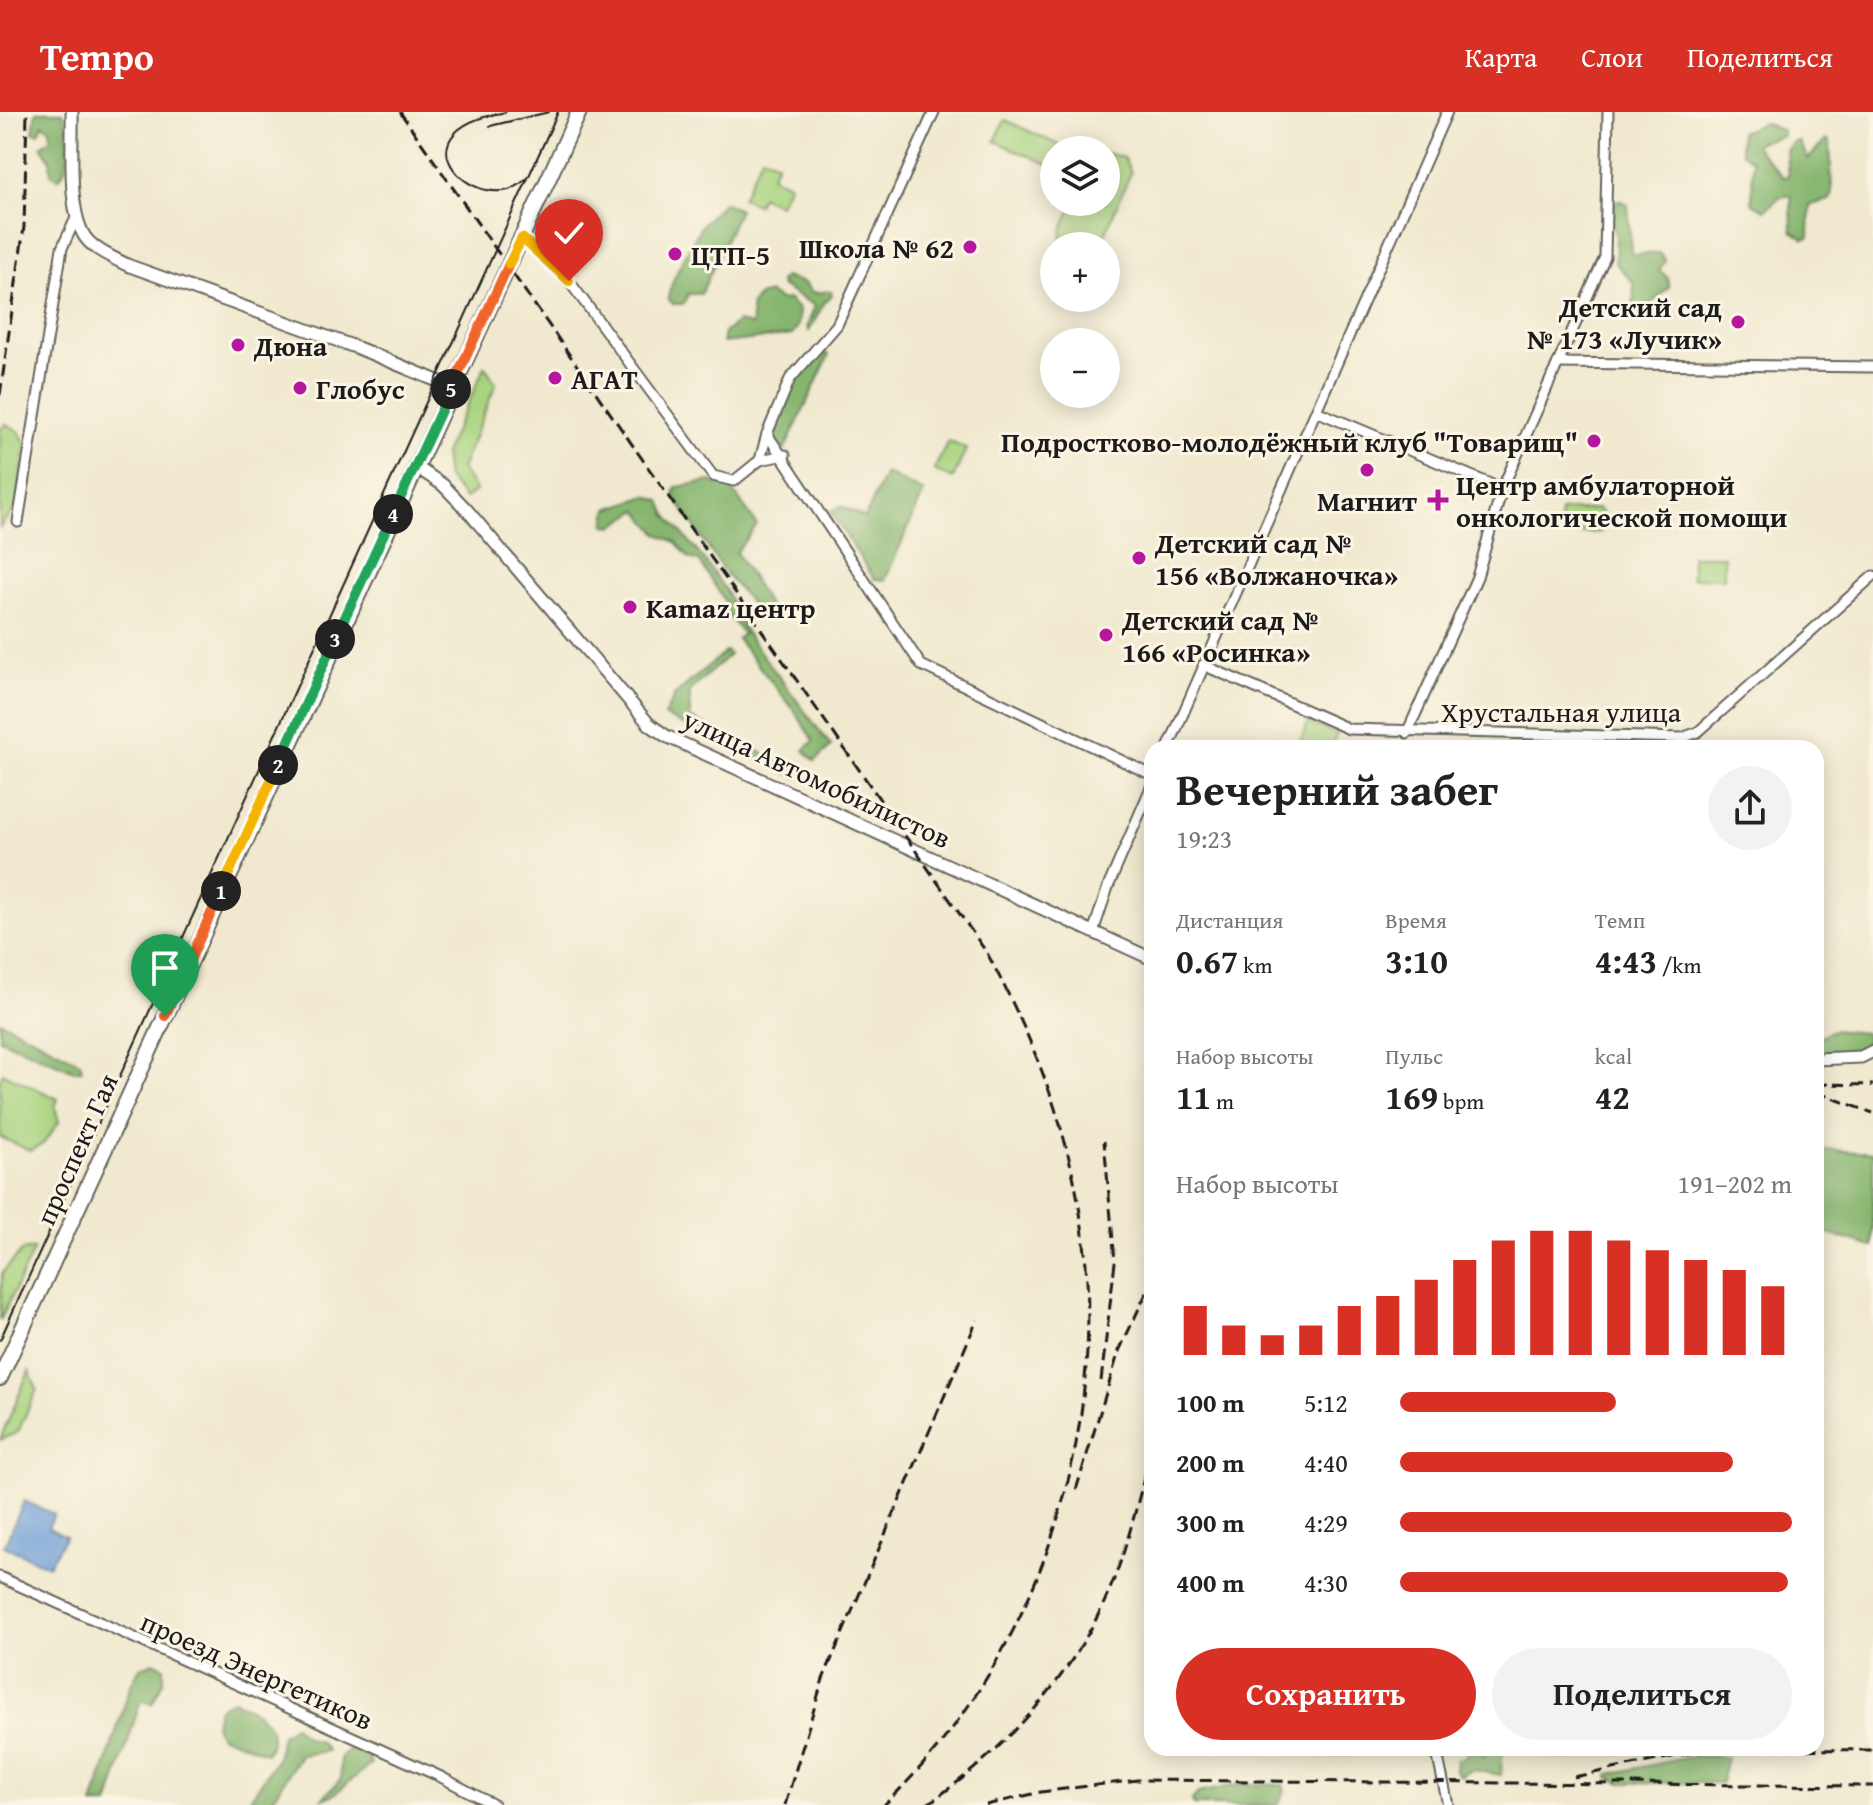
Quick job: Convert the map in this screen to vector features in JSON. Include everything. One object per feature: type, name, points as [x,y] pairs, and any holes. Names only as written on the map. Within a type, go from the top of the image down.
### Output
[{"type":"main road","name":"проспект Гая","points":[[0,1378],[579,112]]},
{"type":"street","points":[[72,112],[76,218],[86,239],[127,265],[378,355],[452,387]]},
{"type":"street","points":[[760,460],[767,434],[790,379],[837,325],[934,112]]},
{"type":"street","points":[[1171,740],[1447,112]]},
{"type":"street","points":[[1407,733],[1477,577],[1502,489],[1605,257],[1608,112]]},
{"type":"street","points":[[18,522],[62,248],[76,218]]},
{"type":"street","points":[[522,238],[569,281],[713,476],[734,481],[760,460],[785,455]]},
{"type":"street","points":[[1559,363],[1873,367]]},
{"type":"street","points":[[1316,411],[1502,489]]},
{"type":"street","points":[[767,434],[785,455],[921,665],[1144,771]]},
{"type":"street","name":"улица Автомобилистов","points":[[415,466],[443,485],[467,510],[649,724],[666,736],[1144,955]]},
{"type":"street","name":"Хрустальная улица","points":[[1203,665],[1349,729],[1664,739],[1690,736],[1873,576]]},
{"type":"street","points":[[1093,932],[1108,886],[1144,803]]},
{"type":"street","points":[[1824,1059],[1861,1057],[1873,1051]]},
{"type":"street","name":"проезд Энергетиков","points":[[0,1577],[441,1777],[494,1805]]},
{"type":"street","points":[[1438,1756],[1448,1805]]},
{"type":"green space","points":[[36,112],[63,112],[68,137],[67,157],[66,166],[58,179],[51,174],[50,159],[41,146],[51,139],[50,129],[43,124],[39,133],[33,132]]},
{"type":"green space","points":[[1005,120],[1040,136],[1040,161],[995,141]]},
{"type":"green space","points":[[1764,123],[1783,131],[1783,136],[1758,142],[1755,146],[1784,178],[1788,175],[1786,150],[1793,142],[1799,141],[1808,159],[1826,140],[1830,142],[1832,196],[1829,200],[1810,205],[1809,237],[1804,239],[1792,231],[1791,195],[1780,197],[1765,210],[1752,203],[1753,161],[1741,152],[1740,132]]},
{"type":"green space","points":[[762,156],[777,163],[771,176],[789,184],[779,205],[761,196],[757,205],[742,198]]},
{"type":"green space","points":[[1120,157],[1124,158],[1131,172],[1120,198]]},
{"type":"green space","points":[[1619,200],[1628,205],[1631,251],[1635,255],[1660,253],[1665,261],[1659,270],[1667,277],[1669,287],[1644,310],[1633,310],[1634,283],[1615,263],[1616,236],[1608,216],[1610,206]]},
{"type":"green space","points":[[723,202],[739,210],[701,294],[688,294],[684,304],[673,304],[668,299],[682,262],[702,225]]},
{"type":"green space","points":[[1068,216],[1113,216],[1106,232],[1062,230]]},
{"type":"green space","points":[[784,277],[804,283],[813,293],[831,291],[832,295],[824,303],[809,331],[807,326],[815,306],[781,286],[780,281]]},
{"type":"green space","points":[[769,293],[782,301],[788,299],[799,310],[798,326],[792,335],[722,343],[724,333],[737,322],[752,325],[751,304],[759,296]]},
{"type":"green space","points":[[819,350],[829,355],[784,451],[771,434],[792,381]]},
{"type":"green space","points":[[485,366],[496,384],[461,469],[476,490],[465,499],[447,478],[444,454]]},
{"type":"green space","points":[[6,424],[19,431],[26,444],[17,506],[0,527],[0,430]]},
{"type":"green space","points":[[948,441],[966,449],[953,479],[934,470]]},
{"type":"green space","points":[[885,473],[924,492],[885,580],[874,579],[830,511],[842,506],[865,518]]},
{"type":"green space","points":[[711,481],[731,488],[757,525],[736,552],[769,606],[760,615],[723,570],[674,496],[676,487]]},
{"type":"green space","points":[[647,496],[661,501],[667,515],[726,591],[746,633],[831,746],[815,761],[804,750],[814,741],[794,710],[737,639],[743,634],[722,607],[726,603],[699,561],[689,558],[676,542],[658,534],[638,510],[614,526],[605,525],[608,509]]},
{"type":"green space","points":[[1598,509],[1603,514],[1601,532],[1565,534],[1559,529],[1561,511]]},
{"type":"green space","points":[[1692,556],[1724,556],[1724,578],[1692,578]]},
{"type":"green space","points":[[726,651],[729,655],[690,691],[690,718],[800,771],[798,778],[664,716],[675,695]]},
{"type":"green space","points":[[1308,723],[1337,734],[1334,740],[1300,740]]},
{"type":"green space","points":[[0,1021],[80,1062],[82,1070],[74,1071],[0,1039]]},
{"type":"green space","points":[[1833,1030],[1865,1033],[1868,1042],[1852,1054],[1824,1054],[1824,1034]]},
{"type":"green space","points":[[3,1073],[58,1099],[55,1107],[59,1122],[43,1144],[30,1151],[0,1137],[0,1079]]},
{"type":"green space","points":[[1824,1150],[1873,1153],[1873,1247],[1824,1232]]},
{"type":"green space","points":[[34,1249],[0,1321],[2,1273],[22,1251]]},
{"type":"green space","points":[[29,1371],[37,1389],[18,1432],[0,1440]]},
{"type":"green space","points":[[153,1662],[164,1667],[164,1680],[152,1704],[141,1700],[108,1805],[93,1805],[131,1684],[140,1668]]},
{"type":"green space","points":[[233,1700],[258,1713],[269,1727],[271,1744],[266,1753],[219,1735],[215,1725],[218,1709]]},
{"type":"green space","points":[[294,1726],[307,1738],[321,1742],[327,1751],[300,1755],[269,1805],[246,1805],[277,1759],[282,1734]]},
{"type":"green space","points":[[353,1746],[366,1752],[371,1764],[332,1796],[322,1799],[341,1779],[340,1758]]},
{"type":"green space","points":[[1502,1756],[1501,1775],[1472,1770],[1460,1776],[1455,1770],[1456,1760]]},
{"type":"green space","points":[[1689,1757],[1727,1758],[1721,1783],[1622,1783],[1609,1778],[1609,1774]]},
{"type":"green space","points":[[1241,1784],[1283,1785],[1285,1790],[1278,1805],[1194,1805],[1192,1800],[1198,1793]]},
{"type":"water","points":[[24,1501],[54,1514],[48,1528],[66,1536],[48,1566],[4,1546]]},
{"type":"tram line","points":[[506,112],[470,122],[452,137],[447,154],[454,170],[469,183],[488,190],[508,190],[526,179]]},
{"type":"tram line","points":[[490,126],[549,112]]},
{"type":"tram line","points":[[0,1340],[558,112]]},
{"type":"railway","points":[[0,395],[24,227],[27,112]]},
{"type":"railway","points":[[400,112],[987,953],[1034,1051],[1061,1127],[1084,1241],[1088,1329],[1080,1417],[1062,1504],[1033,1588],[993,1667],[943,1740],[884,1805]]},
{"type":"railway","points":[[1824,1084],[1873,1085]]},
{"type":"railway","points":[[1824,1095],[1873,1113]]},
{"type":"railway","points":[[1101,1381],[1115,1262],[1104,1141]]},
{"type":"railway","points":[[1076,1490],[1119,1351],[1144,1298]]},
{"type":"railway","points":[[785,1805],[823,1679],[977,1320]]},
{"type":"railway","points":[[926,1805],[1009,1737],[1077,1652],[1117,1572],[1144,1478]]},
{"type":"railway","points":[[1824,1750],[1873,1750]]},
{"type":"railway","points":[[1574,1777],[1676,1756]]},
{"type":"railway","points":[[986,1805],[1041,1792],[1137,1780],[1873,1786]]},
{"type":"place","name":"Школа № 62","points":[[970,247]]},
{"type":"place","name":"ЦТП-5","points":[[675,254]]},
{"type":"place","name":"Детский сад № 173 «Лучик»","points":[[1738,322]]},
{"type":"place","name":"Дюна","points":[[238,345]]},
{"type":"place","name":"АГАТ","points":[[555,378]]},
{"type":"place","name":"Глобус","points":[[300,388]]},
{"type":"place","name":"Подростково-молодёжный клуб \"Товарищ\"","points":[[1594,441]]},
{"type":"place","name":"Магнит","points":[[1367,470]]},
{"type":"place","name":"Центр амбулаторной онкологической помощи","points":[[1438,500]]},
{"type":"place","name":"Детский сад № 156 «Волжаночка»","points":[[1139,558]]},
{"type":"place","name":"Kamaz центр","points":[[630,607]]},
{"type":"place","name":"Детский сад № 166 «Росинка»","points":[[1106,635]]},
{"type":"route","points":[[165,1016],[265,792],[522,238],[561,270],[569,281]]}]
